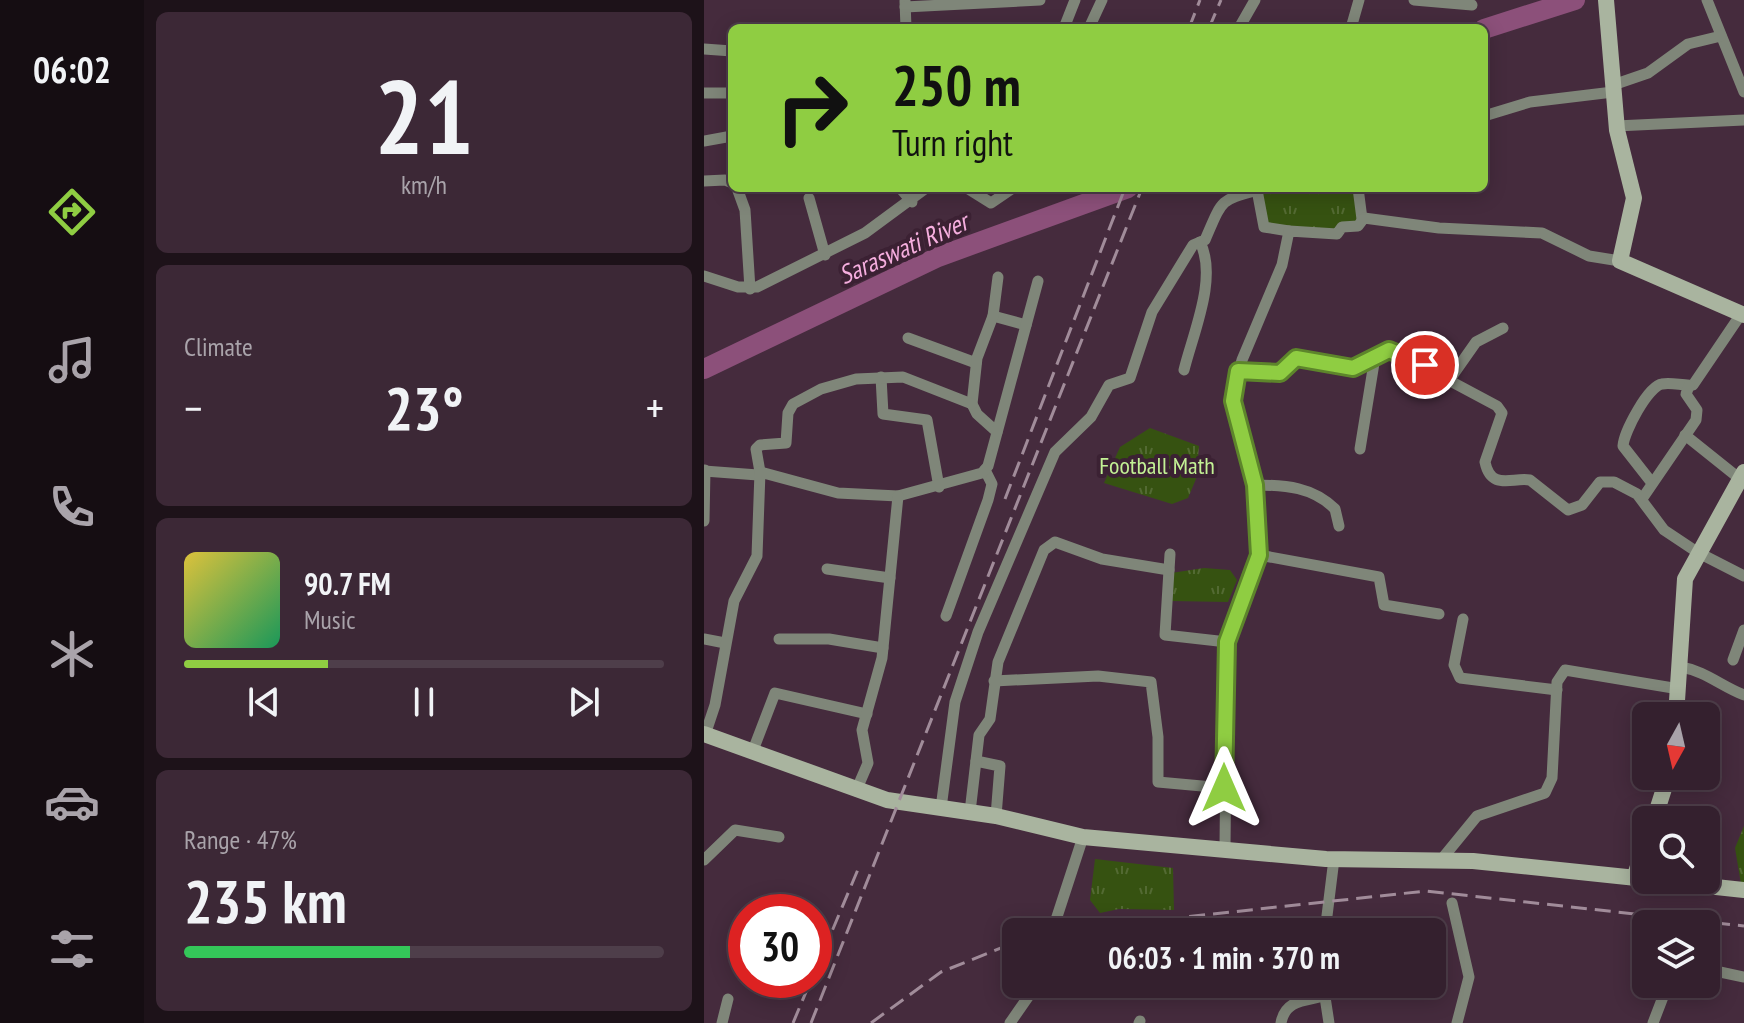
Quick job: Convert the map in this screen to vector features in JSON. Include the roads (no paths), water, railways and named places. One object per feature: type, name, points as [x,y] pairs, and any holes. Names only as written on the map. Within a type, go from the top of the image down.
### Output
[{"type":"main road","points":[[1607,6],[1616,126],[1634,198],[1620,261],[1742,314]]},
{"type":"main road","points":[[1678,702],[1681,601],[1685,579],[1697,552],[1742,475]]},
{"type":"main road","points":[[704,734],[856,791],[896,802],[996,816],[1083,837],[1334,859],[1441,860],[1632,878]]},
{"type":"main road","points":[[1720,887],[1744,890]]},
{"type":"street","points":[[906,24],[905,4],[1040,0]]},
{"type":"street","points":[[1061,0],[1074,2],[1066,24]]},
{"type":"street","points":[[1091,24],[1102,0]]},
{"type":"street","points":[[1241,24],[1255,0]]},
{"type":"street","points":[[1352,24],[1359,0]]},
{"type":"street","points":[[1414,0],[1472,5]]},
{"type":"street","points":[[1707,0],[1744,92]]},
{"type":"street","points":[[1488,115],[1530,102],[1613,89],[1648,73],[1688,44],[1721,36]]},
{"type":"street","points":[[704,49],[728,51]]},
{"type":"street","points":[[704,93],[728,93]]},
{"type":"street","points":[[1616,126],[1744,120]]},
{"type":"street","points":[[704,141],[728,137]]},
{"type":"street","points":[[704,181],[728,181]]},
{"type":"street","points":[[738,192],[745,210],[750,289]]},
{"type":"street","points":[[903,192],[912,202]]},
{"type":"street","points":[[704,276],[750,289],[825,255],[912,202],[922,192]]},
{"type":"street","points":[[973,192],[991,203],[1007,192]]},
{"type":"street","points":[[941,808],[952,721],[966,668],[1055,452],[1091,417],[1109,385],[1130,378],[1152,312],[1193,245],[1206,238],[1221,203],[1252,192]]},
{"type":"street","points":[[1261,192],[1265,229],[1337,234],[1342,227],[1358,226],[1362,219],[1359,192]]},
{"type":"street","points":[[809,198],[825,255]]},
{"type":"street","points":[[1362,219],[1439,228],[1542,233],[1589,256],[1620,261]]},
{"type":"street","points":[[1225,848],[1227,642],[1259,555],[1255,485],[1233,401],[1238,371],[1282,265],[1289,231]]},
{"type":"street","points":[[1184,370],[1208,280],[1206,255],[1200,242]]},
{"type":"street","points":[[997,432],[977,414],[972,404],[976,363],[993,316],[998,277]]},
{"type":"street","points":[[946,616],[988,500],[992,484],[985,470],[1038,281]]},
{"type":"street","points":[[1652,483],[1627,456],[1623,437],[1651,389],[1663,383],[1689,386],[1695,383],[1742,314]]},
{"type":"street","points":[[993,316],[1026,325]]},
{"type":"street","points":[[1450,379],[1476,342],[1503,328]]},
{"type":"street","points":[[908,338],[976,363]]},
{"type":"street","points":[[1238,371],[1280,373],[1296,358],[1353,368],[1384,350],[1394,351],[1497,406],[1502,413],[1485,462],[1490,473],[1500,481],[1507,484],[1530,480],[1568,510],[1576,510],[1595,487],[1606,481],[1642,499],[1656,523],[1697,552],[1744,576]]},
{"type":"street","points":[[1360,449],[1375,357]]},
{"type":"street","points":[[704,734],[715,705],[736,592],[757,556],[759,474],[756,449],[760,445],[786,443],[788,413],[793,404],[835,383],[881,377],[917,381],[961,403],[972,404]]},
{"type":"street","points":[[881,377],[883,414],[927,420],[939,487]]},
{"type":"street","points":[[1642,499],[1697,415],[1686,394],[1689,386]]},
{"type":"street","points":[[1685,435],[1742,475]]},
{"type":"street","points":[[704,521],[705,470],[759,474],[838,493],[898,496],[939,487],[985,470]]},
{"type":"street","points":[[1255,485],[1308,490],[1335,509],[1339,526]]},
{"type":"street","points":[[856,791],[868,763],[862,734],[883,648],[898,496]]},
{"type":"street","points":[[970,812],[980,732],[990,719],[994,681],[1010,628],[1049,545],[1062,543],[1102,559],[1169,570]]},
{"type":"street","points":[[1170,554],[1165,635],[1227,642]]},
{"type":"street","points":[[1259,555],[1379,577],[1383,604],[1439,614]]},
{"type":"street","points":[[827,569],[890,578]]},
{"type":"street","points":[[1463,619],[1454,665],[1460,678],[1557,690]]},
{"type":"street","points":[[1733,660],[1744,630]]},
{"type":"street","points":[[704,639],[725,643]]},
{"type":"street","points":[[779,639],[829,639],[883,648]]},
{"type":"street","points":[[1681,667],[1705,672],[1721,686],[1744,695]]},
{"type":"street","points":[[1441,860],[1477,816],[1545,793],[1552,778],[1560,675],[1573,669],[1679,689]]},
{"type":"street","points":[[994,681],[1098,676],[1151,682],[1158,737],[1158,782],[1224,788]]},
{"type":"street","points":[[752,753],[775,693],[867,714]]},
{"type":"street","points":[[976,761],[1000,766],[996,816]]},
{"type":"street","points":[[704,860],[735,830],[779,837]]},
{"type":"street","points":[[1057,918],[1083,837]]},
{"type":"street","points":[[1327,918],[1334,859]]},
{"type":"street","points":[[1452,903],[1469,977],[1457,1023]]},
{"type":"street","points":[[1720,972],[1744,977]]},
{"type":"street","points":[[1010,1023],[1027,998]]},
{"type":"street","points":[[1281,1023],[1283,1012],[1305,998]]},
{"type":"street","points":[[1324,998],[1329,1023]]},
{"type":"street","points":[[1653,1023],[1663,998]]},
{"type":"street","points":[[722,1023],[728,999]]},
{"type":"waterway","name":"Saraswati River","points":[[1488,28],[1575,0]]},
{"type":"waterway","name":"Saraswati River","points":[[704,369],[938,257],[1117,192]]},
{"type":"railway","points":[[1191,24],[1200,0]]},
{"type":"railway","points":[[1211,24],[1221,0]]},
{"type":"railway","points":[[1005,499],[1123,192]]},
{"type":"railway","points":[[811,1023],[1140,192]]},
{"type":"railway","points":[[832,931],[859,867]]},
{"type":"railway","points":[[1176,918],[1426,891],[1744,926]]},
{"type":"railway","points":[[871,1023],[941,972],[1002,948]]},
{"type":"railway","points":[[793,1023],[803,998]]},
{"type":"park label","name":"Football Math","points":[[1157,465]]}]
